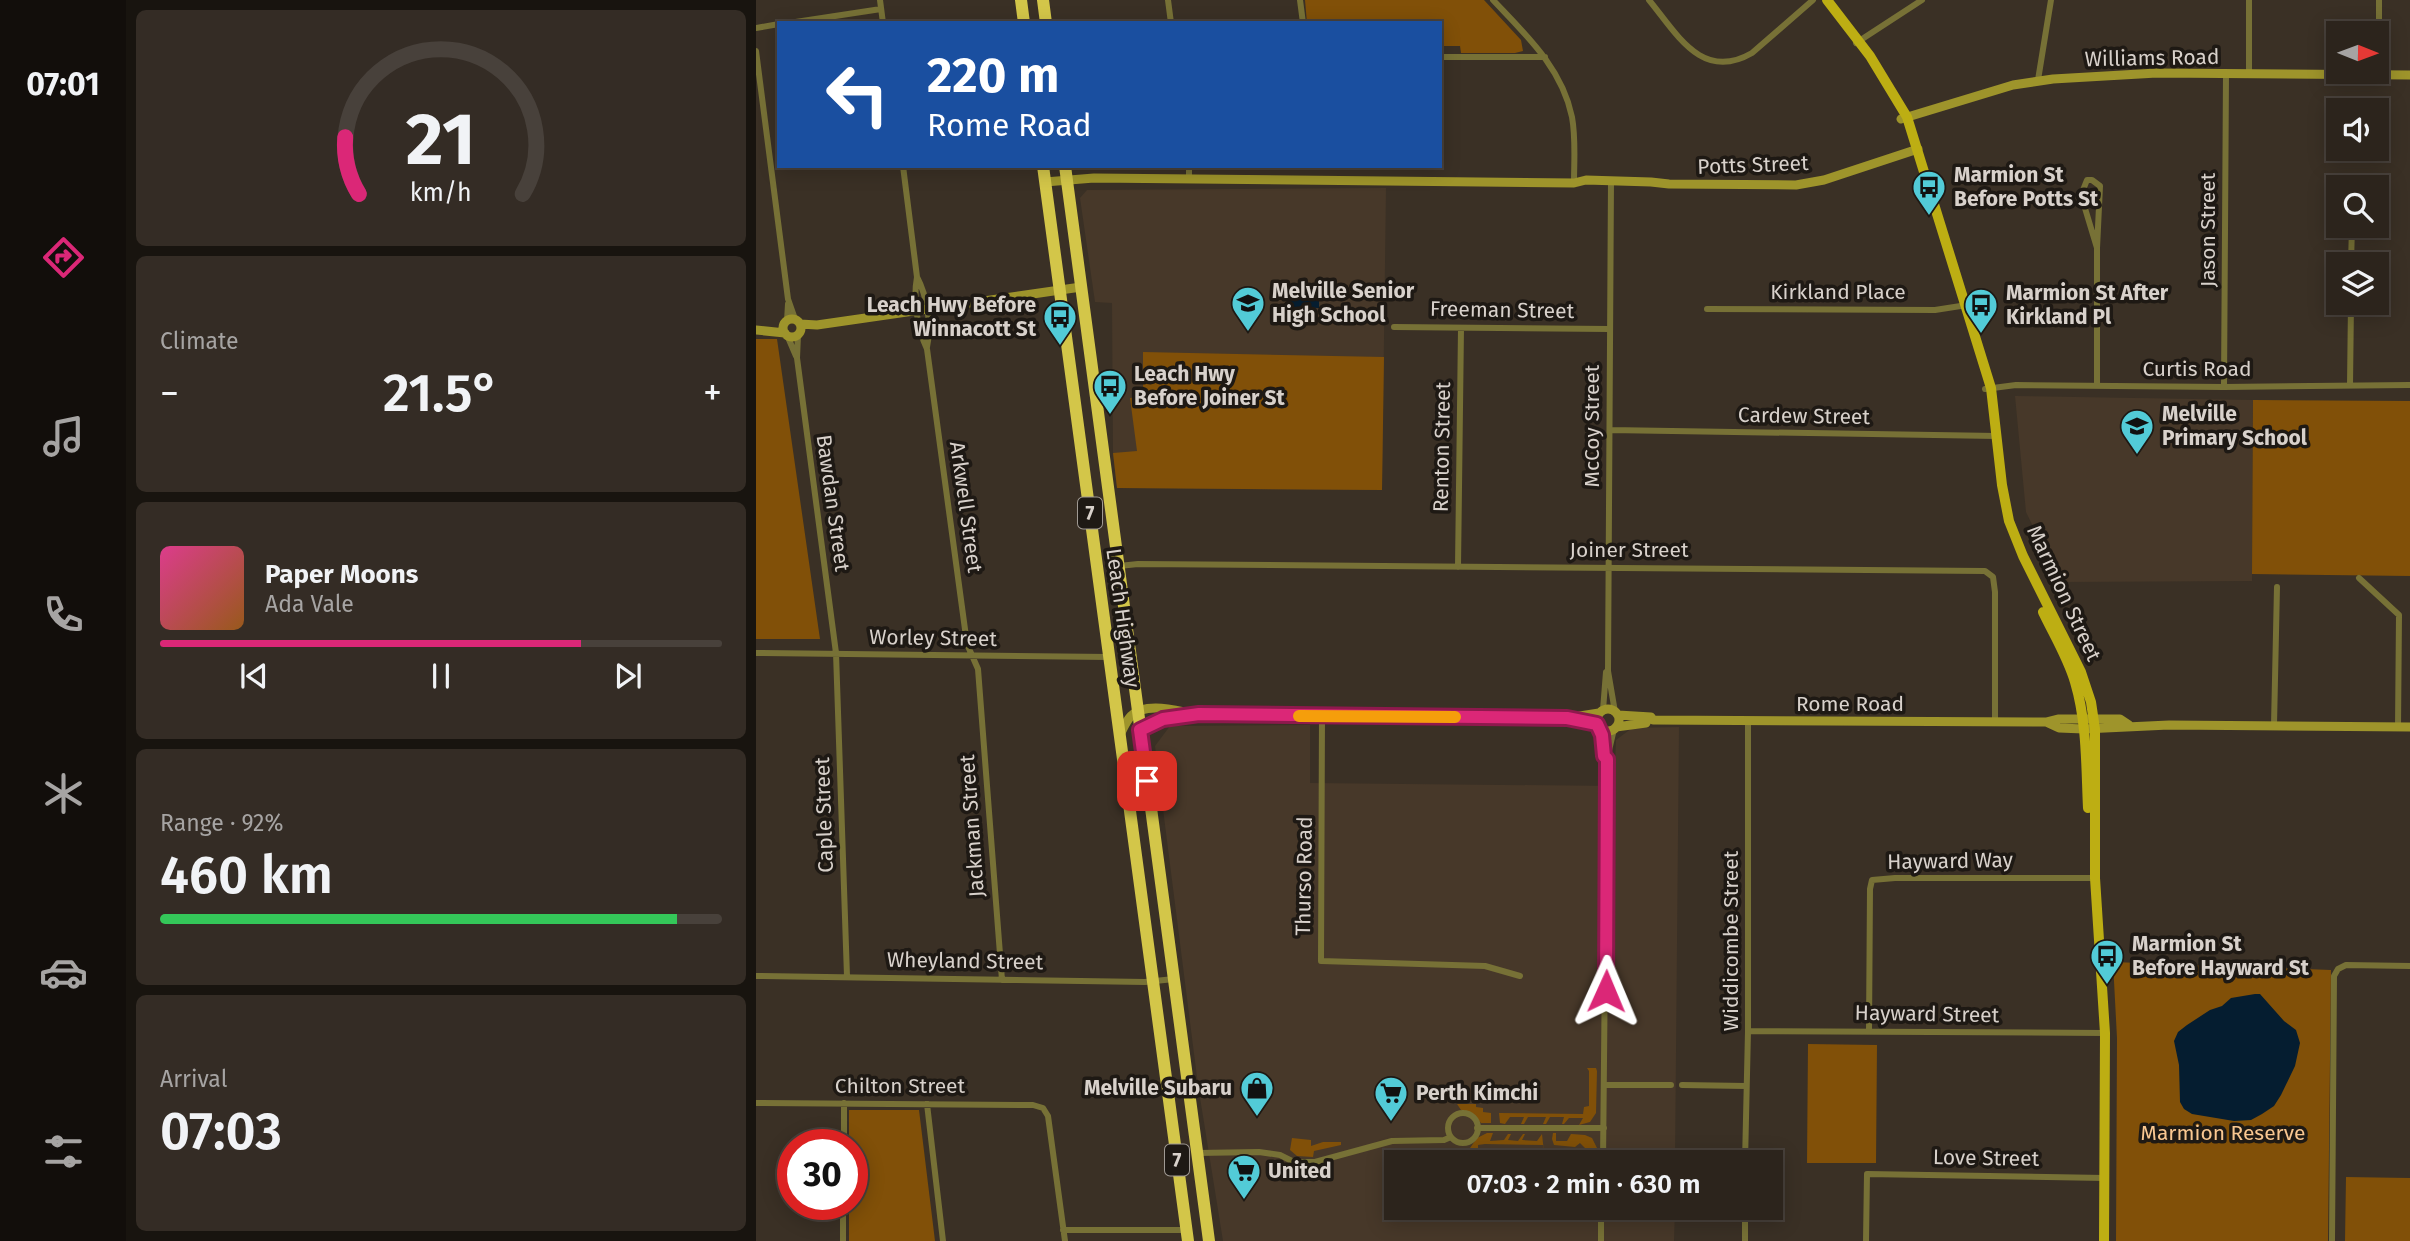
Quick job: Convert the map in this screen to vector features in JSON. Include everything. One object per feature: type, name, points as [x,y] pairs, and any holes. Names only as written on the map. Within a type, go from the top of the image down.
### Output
[{"type":"highway","points":[[1021,0],[1024,21]]},
{"type":"highway","points":[[1043,0],[1046,21]]},
{"type":"highway","name":"Leach Highway","points":[[1043,168],[1187,1235]]},
{"type":"highway","name":"Leach Highway","points":[[1066,173],[1209,1241]]},
{"type":"main road","name":"Marmion Street","points":[[1819,0],[1884,76],[1904,118],[1988,389],[1994,436],[1996,490],[2004,526],[2019,565],[2072,674],[2089,724],[2092,878],[2102,1034],[2104,1241]]},
{"type":"main road","name":"Marmion Street","points":[[1828,0],[1857,42]]},
{"type":"main road","name":"Marmion Street","points":[[2098,1241],[2102,1177]]},
{"type":"street","points":[[880,0],[883,21]]},
{"type":"street","points":[[1168,0],[1171,21]]},
{"type":"street","points":[[1300,0],[1303,21]]},
{"type":"street","points":[[1493,0],[1545,57],[1558,76],[1572,118],[1574,183]]},
{"type":"street","points":[[1650,0],[1696,55],[1717,62],[1741,59],[1752,53],[1814,0]]},
{"type":"street","points":[[1857,42],[1922,0]]},
{"type":"street","points":[[2038,80],[2051,0]]},
{"type":"street","points":[[2249,0],[2249,74]]},
{"type":"street","points":[[2379,0],[2379,21]]},
{"type":"street","points":[[802,21],[881,9]]},
{"type":"street","points":[[756,28],[777,24]]},
{"type":"street","name":"Bawdan Street","points":[[756,51],[797,358]]},
{"type":"street","points":[[1442,57],[1545,57]]},
{"type":"street","name":"Williams Road","points":[[1904,118],[2038,80],[2147,73],[2326,75]]},
{"type":"street","name":"Jason Street","points":[[2224,387],[2226,74]]},
{"type":"street","name":"Williams Road","points":[[2389,75],[2410,75]]},
{"type":"street","name":"Potts Street","points":[[1045,182],[1066,173],[1189,179],[1574,183],[1586,180],[1611,184],[1788,186],[1810,183],[1915,150]]},
{"type":"street","name":"Arkwell Street","points":[[902,168],[917,276],[922,287],[922,310],[929,337],[927,349],[967,644],[978,669]]},
{"type":"street","points":[[1189,168],[1189,179]]},
{"type":"street","points":[[2097,248],[2081,195],[2087,180],[2100,186],[2097,386]]},
{"type":"street","name":"McCoy Street","points":[[1611,184],[1607,567],[1608,670],[1616,713]]},
{"type":"street","points":[[760,330],[817,325],[1081,287]]},
{"type":"street","name":"Kirkland Place","points":[[1707,309],[1935,310],[1964,306]]},
{"type":"street","points":[[2350,385],[2351,315]]},
{"type":"street","name":"Freeman Street","points":[[1394,327],[1609,329]]},
{"type":"street","name":"Bawdan Street","points":[[792,328],[836,653]]},
{"type":"street","name":"Renton Street","points":[[1458,567],[1461,328]]},
{"type":"street","name":"Curtis Road","points":[[1988,389],[2016,385],[2410,385]]},
{"type":"street","name":"Cardew Street","points":[[1610,430],[1994,436]]},
{"type":"street","name":"Joiner Street","points":[[1119,566],[1141,564],[1985,571],[1993,577],[1995,592],[1995,722]]},
{"type":"street","points":[[2359,578],[2399,615],[2398,727]]},
{"type":"street","points":[[2274,725],[2277,587]]},
{"type":"street","name":"Worley Street","points":[[756,653],[1110,657]]},
{"type":"street","name":"Caple Street","points":[[836,653],[847,976]]},
{"type":"street","name":"Jackman Street","points":[[978,669],[1002,980]]},
{"type":"street","name":"McCoy Street","points":[[1601,712],[1605,672],[1608,670]]},
{"type":"street","points":[[1119,736],[1129,718],[1138,711],[1173,709],[1199,714]]},
{"type":"street","points":[[1140,730],[1163,719],[1199,714],[1567,718],[1610,709],[1616,713],[1619,722],[1607,759],[1603,1150]]},
{"type":"street","points":[[1601,712],[1599,726],[1604,756],[1607,759]]},
{"type":"street","name":"Rome Road","points":[[1616,713],[1651,717],[1653,720]]},
{"type":"street","name":"Thurso Road","points":[[1322,716],[1321,961],[1485,966],[1520,975]]},
{"type":"street","points":[[1567,718],[1609,731],[1615,728]]},
{"type":"street","name":"Rome Road","points":[[1615,728],[1653,720],[2046,722],[2058,719],[2089,724],[2120,719],[2129,725],[2410,727]]},
{"type":"street","name":"Widdicombe Street","points":[[1745,1150],[1748,720]]},
{"type":"street","name":"Hayward Way","points":[[1869,1031],[1872,880],[2092,878]]},
{"type":"street","points":[[2332,1241],[2334,976],[2338,969],[2346,965],[2410,966]]},
{"type":"street","name":"Wheyland Street","points":[[756,976],[1002,980],[1174,979]]},
{"type":"street","name":"Hayward Street","points":[[1748,1031],[2102,1034]]},
{"type":"street","points":[[1605,1085],[1671,1085]]},
{"type":"street","points":[[1682,1085],[1746,1086]]},
{"type":"street","name":"Chilton Street","points":[[756,1103],[1033,1105],[1043,1108],[1048,1116],[1063,1230]]},
{"type":"street","points":[[844,1103],[844,1129]]},
{"type":"street","points":[[926,1104],[943,1241]]},
{"type":"street","points":[[1197,1153],[1259,1152],[1276,1154],[1294,1162],[1315,1162],[1392,1141],[1451,1138],[1460,1143],[1468,1142],[1475,1137],[1477,1128],[1472,1117],[1456,1115],[1448,1125],[1451,1138]]},
{"type":"street","points":[[1477,1128],[1604,1128]]},
{"type":"street","name":"Love Street","points":[[1866,1241],[1867,1174],[2102,1177]]},
{"type":"street","points":[[843,1241],[844,1220]]},
{"type":"street","points":[[1601,1220],[1601,1241]]},
{"type":"street","points":[[1745,1220],[1745,1241]]},
{"type":"street","points":[[1065,1241],[1063,1230],[1187,1235]]},
{"type":"shaded area","name":"Melville Senior High School","points":[[1386,188],[1382,490],[1117,488],[1113,453],[1112,303],[1095,302],[1080,198],[1087,190]]},
{"type":"shaded area","name":"Melville Primary School","points":[[2015,396],[2253,400],[2252,581],[2060,582],[2026,512]]},
{"type":"shaded area","points":[[1310,725],[1310,783],[1614,786],[1616,740],[1632,728],[1679,727],[1675,1150],[1384,1150],[1384,1220],[1675,1220],[1674,1241],[1223,1241],[1198,1085],[1155,746],[1170,726]]},
{"type":"green space","points":[[1305,0],[1484,0],[1521,40],[1523,51],[1461,53],[1460,46],[1442,46],[1442,21],[1307,21]]},
{"type":"green space","points":[[756,339],[777,339],[820,639],[756,639]]},
{"type":"green space","points":[[1143,352],[1384,357],[1382,490],[1117,488],[1113,453],[1137,451],[1130,398],[1143,396]]},
{"type":"green space","points":[[2253,400],[2410,401],[2410,576],[2252,574]]},
{"type":"green space","name":"Marmion Reserve","points":[[2113,962],[2331,970],[2328,1241],[2116,1241],[2117,1038]]},
{"type":"green space","points":[[1808,1044],[1877,1045],[1876,1163],[1807,1163]]},
{"type":"green space","points":[[1587,1068],[1596,1068],[1597,1071],[1596,1113],[1590,1122],[1579,1125],[1583,1118],[1569,1118],[1562,1124],[1564,1117],[1550,1117],[1546,1124],[1543,1124],[1546,1117],[1528,1117],[1524,1124],[1521,1124],[1524,1117],[1510,1117],[1505,1124],[1500,1123],[1499,1113],[1583,1114],[1584,1107],[1589,1106]]},
{"type":"green space","points":[[1457,1104],[1476,1104],[1476,1107],[1483,1108],[1483,1112],[1491,1113],[1491,1123],[1481,1123],[1472,1113],[1461,1110]]},
{"type":"green space","points":[[849,1110],[919,1110],[935,1241],[849,1241],[849,1220],[868,1220],[868,1129],[849,1129]]},
{"type":"green space","points":[[1493,1133],[1490,1141],[1504,1140],[1511,1134],[1508,1140],[1518,1141],[1525,1134],[1522,1140],[1537,1141],[1542,1134],[1544,1150],[1543,1145],[1485,1144],[1478,1145],[1478,1150],[1469,1150],[1477,1138]]},
{"type":"green space","points":[[1553,1133],[1556,1133],[1556,1141],[1567,1141],[1571,1134],[1585,1135],[1592,1138],[1597,1150],[1587,1150],[1580,1143],[1575,1147],[1554,1145]]},
{"type":"green space","points":[[1292,1138],[1311,1140],[1311,1146],[1323,1142],[1341,1142],[1341,1145],[1314,1151],[1313,1157],[1297,1156],[1290,1150]]},
{"type":"green space","points":[[2346,1177],[2410,1178],[2410,1241],[2345,1241]]},
{"type":"water","points":[[1288,288],[1319,289],[1319,308],[1288,307]]},
{"type":"water","points":[[2260,994],[2284,1021],[2296,1030],[2300,1043],[2295,1066],[2281,1095],[2274,1106],[2251,1120],[2234,1121],[2192,1114],[2184,1109],[2180,1102],[2179,1065],[2174,1041],[2178,1032],[2231,998]]},
{"type":"slow traffic","points":[[1299,716],[1455,717]]},
{"type":"place","name":"Marmion St Before Potts St","points":[[1929,217]]},
{"type":"place","name":"Melville Senior High School","points":[[1248,333]]},
{"type":"place","name":"Marmion St After Kirkland Pl","points":[[1981,335]]},
{"type":"place","name":"Leach Hwy Before Winnacott St","points":[[1060,347]]},
{"type":"place","name":"Leach Hwy Before Joiner St","points":[[1110,416]]},
{"type":"place","name":"Melville Primary School","points":[[2137,456]]},
{"type":"place","name":"Marmion St Before Hayward St","points":[[2107,986]]},
{"type":"place","name":"Melville Subaru","points":[[1257,1118]]},
{"type":"place","name":"Perth Kimchi","points":[[1391,1123]]},
{"type":"place","name":"United","points":[[1244,1201]]},
{"type":"route","points":[[1147,781],[1140,730],[1155,721],[1199,714],[1567,718],[1597,724],[1601,729],[1604,756],[1607,759],[1606,991]]}]
